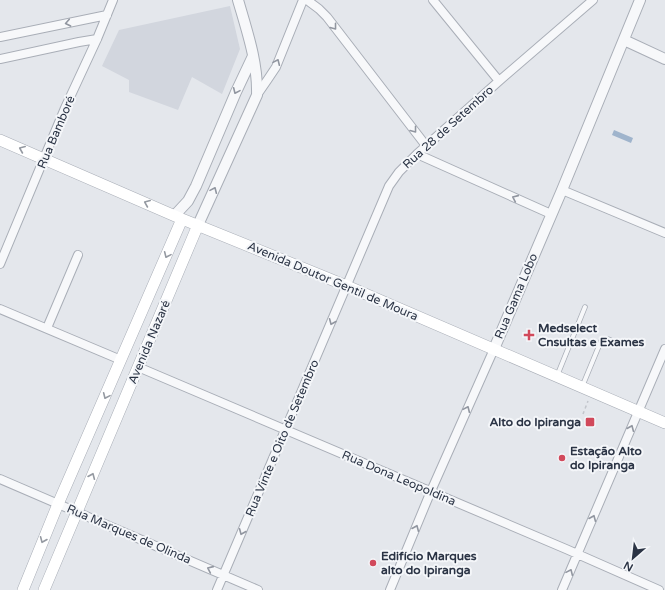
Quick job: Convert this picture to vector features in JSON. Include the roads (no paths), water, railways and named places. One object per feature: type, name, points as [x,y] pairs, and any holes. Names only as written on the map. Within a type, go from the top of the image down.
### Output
[{"type":"main road","name":"Avenida Doutor Gentil de Moura","points":[[0,140],[198,226],[347,286],[665,423]]},
{"type":"main road","name":"Avenida Nazaré","points":[[23,590],[58,504],[121,360],[179,217]]},
{"type":"main road","name":"Avenida Nazaré","points":[[44,590],[198,226]]},
{"type":"main road","points":[[193,239],[204,234],[214,232]]},
{"type":"street","name":"Rua Bamboré","points":[[0,264],[65,108],[97,39],[113,0]]},
{"type":"street","name":"Avenida Nazaré","points":[[238,0],[257,74],[257,95]]},
{"type":"street","name":"Avenida Nazaré","points":[[198,226],[257,95],[276,66],[303,0]]},
{"type":"street","points":[[306,0],[327,17],[427,147]]},
{"type":"street","points":[[433,0],[499,81]]},
{"type":"street","name":"Rua 28 de Setembro","points":[[347,286],[389,186],[399,172],[499,81],[593,0]]},
{"type":"street","name":"Rua Gama Lobo","points":[[390,590],[431,491],[562,190],[640,0]]},
{"type":"street","points":[[0,37],[107,15]]},
{"type":"street","points":[[0,59],[97,39]]},
{"type":"street","points":[[624,40],[665,59]]},
{"type":"street","name":"Avenida Nazaré","points":[[179,217],[196,186],[253,56]]},
{"type":"street","points":[[417,154],[551,214]]},
{"type":"street","points":[[562,190],[665,233]]},
{"type":"street","points":[[46,328],[78,255]]},
{"type":"street","name":"Rua Vinte e Oito de Setembro","points":[[217,590],[347,286]]},
{"type":"street","points":[[0,309],[121,360]]},
{"type":"street","points":[[562,590],[665,349]]},
{"type":"street","name":"Rua Dona Leopoldina","points":[[138,367],[431,491],[659,590]]},
{"type":"street","name":"Rua Marques de Olinda","points":[[0,479],[258,590]]},
{"type":"lane","points":[[557,376],[585,307]]},
{"type":"lane","points":[[587,390],[601,341],[604,338],[622,345]]},
{"type":"water","points":[[614,130],[633,138],[631,143],[612,135]]},
{"type":"place","name":"Medselect Cnsultas e Exames","points":[[529,335]]},
{"type":"place","name":"Alto do Ipiranga","points":[[590,422]]},
{"type":"place","name":"Estação Alto do Ipiranga","points":[[562,458]]},
{"type":"place","name":"Edifício Marques alto do Ipiranga","points":[[373,563]]}]
